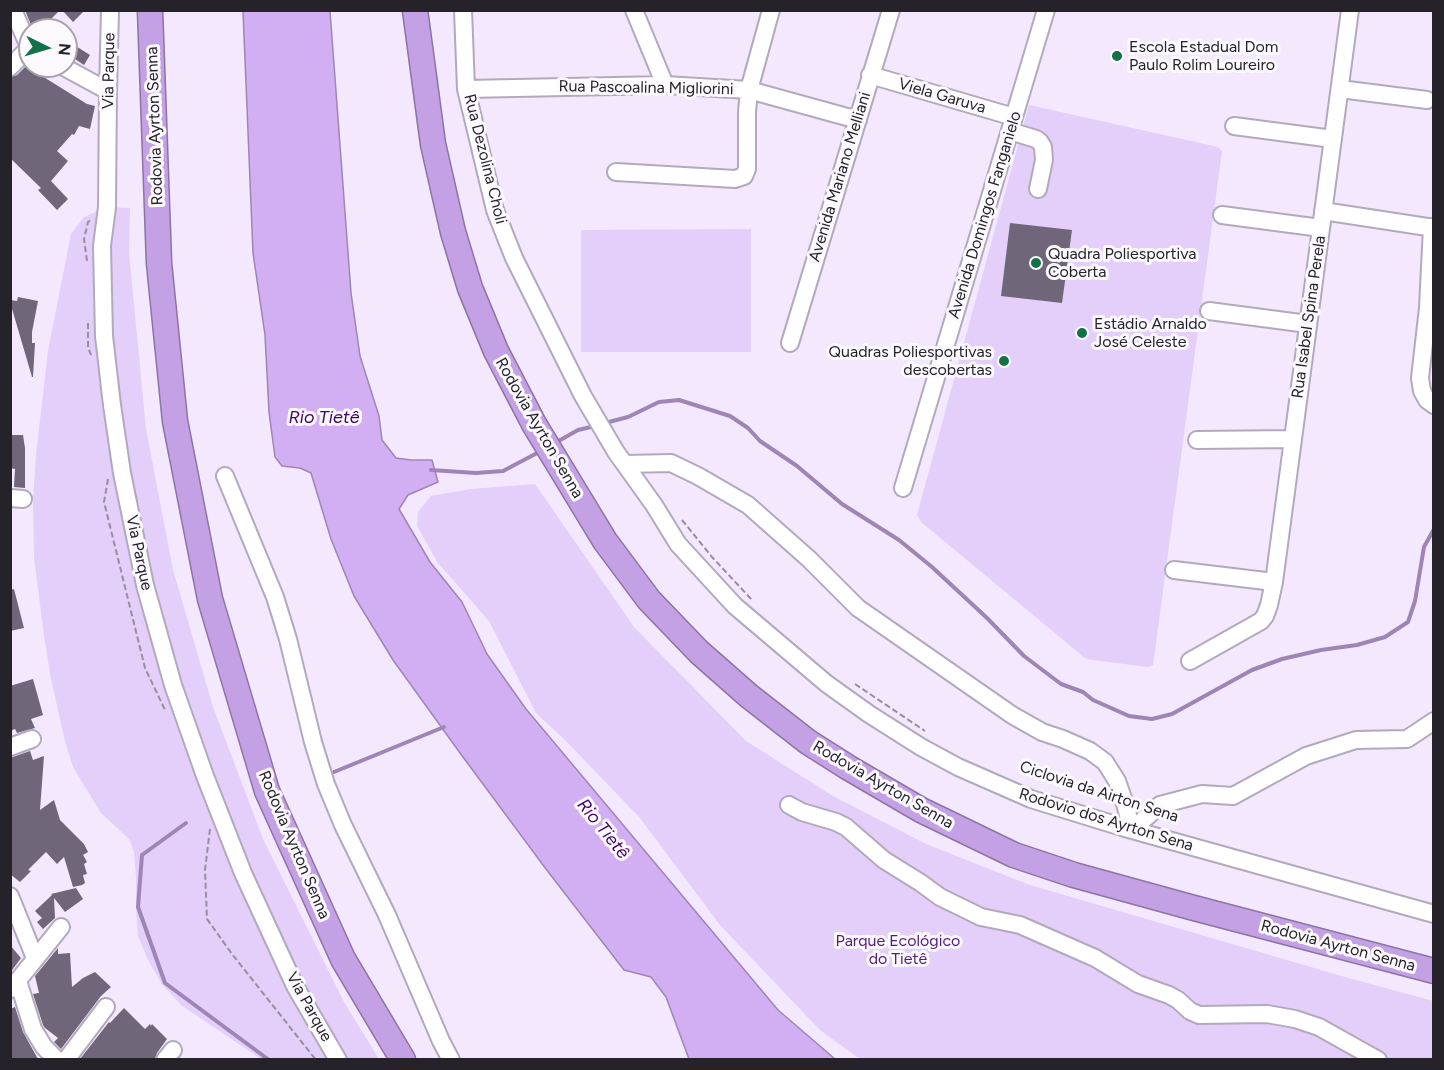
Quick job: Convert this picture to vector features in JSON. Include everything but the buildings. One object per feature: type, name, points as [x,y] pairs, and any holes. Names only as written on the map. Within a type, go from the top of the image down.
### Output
[{"type":"highway","points":[[135,10],[142,84],[154,115]]},
{"type":"highway","name":"Rodovia Ayrton Senna","points":[[150,10],[159,263],[175,421],[210,599],[267,791],[343,959],[403,1059]]},
{"type":"highway","name":"Rodovia Ayrton Senna","points":[[415,10],[433,144],[453,232],[470,288],[496,351],[534,424],[605,541],[649,600],[699,652],[748,696],[808,742],[921,810],[1014,855],[1194,908],[1434,971]]},
{"type":"street","name":"Via Parque","points":[[110,10],[107,207],[102,246],[104,336],[122,473],[145,585],[177,695],[205,776],[243,873],[295,986],[338,1059]]},
{"type":"street","name":"Rua Dezolina Choli","points":[[464,10],[466,89],[495,210],[514,258],[583,396],[621,458]]},
{"type":"street","points":[[634,10],[665,85]]},
{"type":"street","points":[[616,172],[735,179],[744,176],[747,169],[749,90],[771,10]]},
{"type":"street","name":"Avenida Mariano Melliani","points":[[789,343],[891,10]]},
{"type":"street","name":"Avenida Domingos Fanganielo","points":[[903,488],[1046,10]]},
{"type":"street","name":"Rua Isabel Spina Perela","points":[[1190,662],[1261,621],[1269,605],[1274,582],[1350,10]]},
{"type":"street","points":[[78,75],[108,91]]},
{"type":"street","name":"Viela Garuva","points":[[870,75],[1012,124],[1036,139],[1043,147],[1044,160],[1038,189]]},
{"type":"street","name":"Rua Pascoalina Migliorini","points":[[466,89],[665,85],[749,90],[858,120]]},
{"type":"street","points":[[1340,88],[1427,100]]},
{"type":"street","points":[[1234,126],[1333,139]]},
{"type":"street","points":[[1222,215],[1433,227],[1428,308],[1420,378],[1426,400],[1434,405]]},
{"type":"street","points":[[1209,312],[1308,324]]},
{"type":"street","points":[[1197,440],[1293,439]]},
{"type":"street","points":[[621,458],[671,463],[748,505],[858,608],[1012,716],[1042,732],[1090,752],[1105,762],[1117,781],[1132,830],[1160,805],[1202,794],[1233,796],[1306,756],[1356,740],[1407,739],[1434,721]]},
{"type":"street","name":"Rodovio dos Ayrton Sena","points":[[621,458],[678,544],[735,606],[827,684],[921,747],[958,767],[1032,799],[1132,830],[1434,914]]},
{"type":"street","points":[[225,476],[275,597],[326,784],[343,825],[387,915],[441,1041],[452,1059]]},
{"type":"street","points":[[1174,570],[1274,582]]},
{"type":"street","points":[[10,747],[32,739]]},
{"type":"street","points":[[789,805],[802,812],[846,827],[884,860],[940,897],[981,917],[1020,926],[1095,958],[1138,984],[1178,999],[1190,1011],[1199,1015],[1267,1014],[1295,1019],[1319,1027],[1378,1059]]},
{"type":"street","points":[[10,896],[35,958]]},
{"type":"street","points":[[57,1059],[44,1047],[33,1029],[14,985],[61,927]]},
{"type":"street","points":[[66,1059],[106,1007]]},
{"type":"path","points":[[676,513],[712,557],[759,607]]},
{"type":"path","points":[[847,679],[924,730]]},
{"type":"green space","name":"Estádio Arnaldo José Celeste","points":[[1029,105],[1218,147],[1222,151],[1153,665],[1149,667],[1085,658],[921,522],[917,515]]},
{"type":"green space","points":[[107,207],[130,208],[129,253],[146,429],[173,570],[213,707],[263,839],[344,1002],[379,1059],[261,1059],[181,1005],[162,984],[138,936],[134,852],[129,839],[101,813],[73,767],[51,679],[44,635],[34,558],[33,500],[48,351],[71,234],[84,217]]},
{"type":"green space","points":[[751,229],[751,352],[581,352],[581,230]]},
{"type":"green space","name":"Parque Ecológico do Tietê","points":[[535,484],[634,627],[746,741],[833,796],[926,844],[1030,885],[1433,1001],[1433,1059],[867,1060],[857,1057],[820,1030],[720,925],[640,818],[536,713],[489,621],[438,563],[417,526],[418,512],[431,496],[471,489]]},
{"type":"water","name":"Rio Tietê","points":[[243,11],[330,11],[351,293],[360,356],[379,416],[382,440],[396,458],[432,460],[438,482],[408,495],[399,509],[430,562],[462,602],[487,654],[526,709],[778,1010],[835,1059],[689,1059],[666,997],[651,977],[624,970],[546,869],[393,660],[354,596],[331,539],[311,473],[300,468],[282,466],[275,457],[269,412],[265,335],[253,253]]},
{"type":"waterway","points":[[605,423],[628,417],[659,402],[679,400],[730,416],[748,428],[760,441],[797,466],[842,504],[899,540],[987,618],[1024,656],[1061,684],[1083,692],[1093,700],[1129,716],[1152,719],[1172,714],[1252,670],[1282,659],[1357,645],[1385,637],[1408,622],[1415,601],[1424,547],[1434,529]]},
{"type":"waterway","points":[[555,443],[578,430],[595,426]]},
{"type":"waterway","points":[[431,470],[476,473],[503,471],[541,451]]},
{"type":"waterway","points":[[334,772],[444,727]]},
{"type":"waterway","points":[[186,823],[142,855],[138,907],[165,983],[269,1060]]},
{"type":"place","name":"Escola Estadual Dom Paulo Rolim Loureiro","points":[[1117,56]]},
{"type":"place","name":"Quadra Poliesportiva Coberta","points":[[1036,263]]},
{"type":"place","name":"Estádio Arnaldo José Celeste","points":[[1082,333]]},
{"type":"place","name":"Quadras Poliesportivas descobertas","points":[[1004,361]]}]
